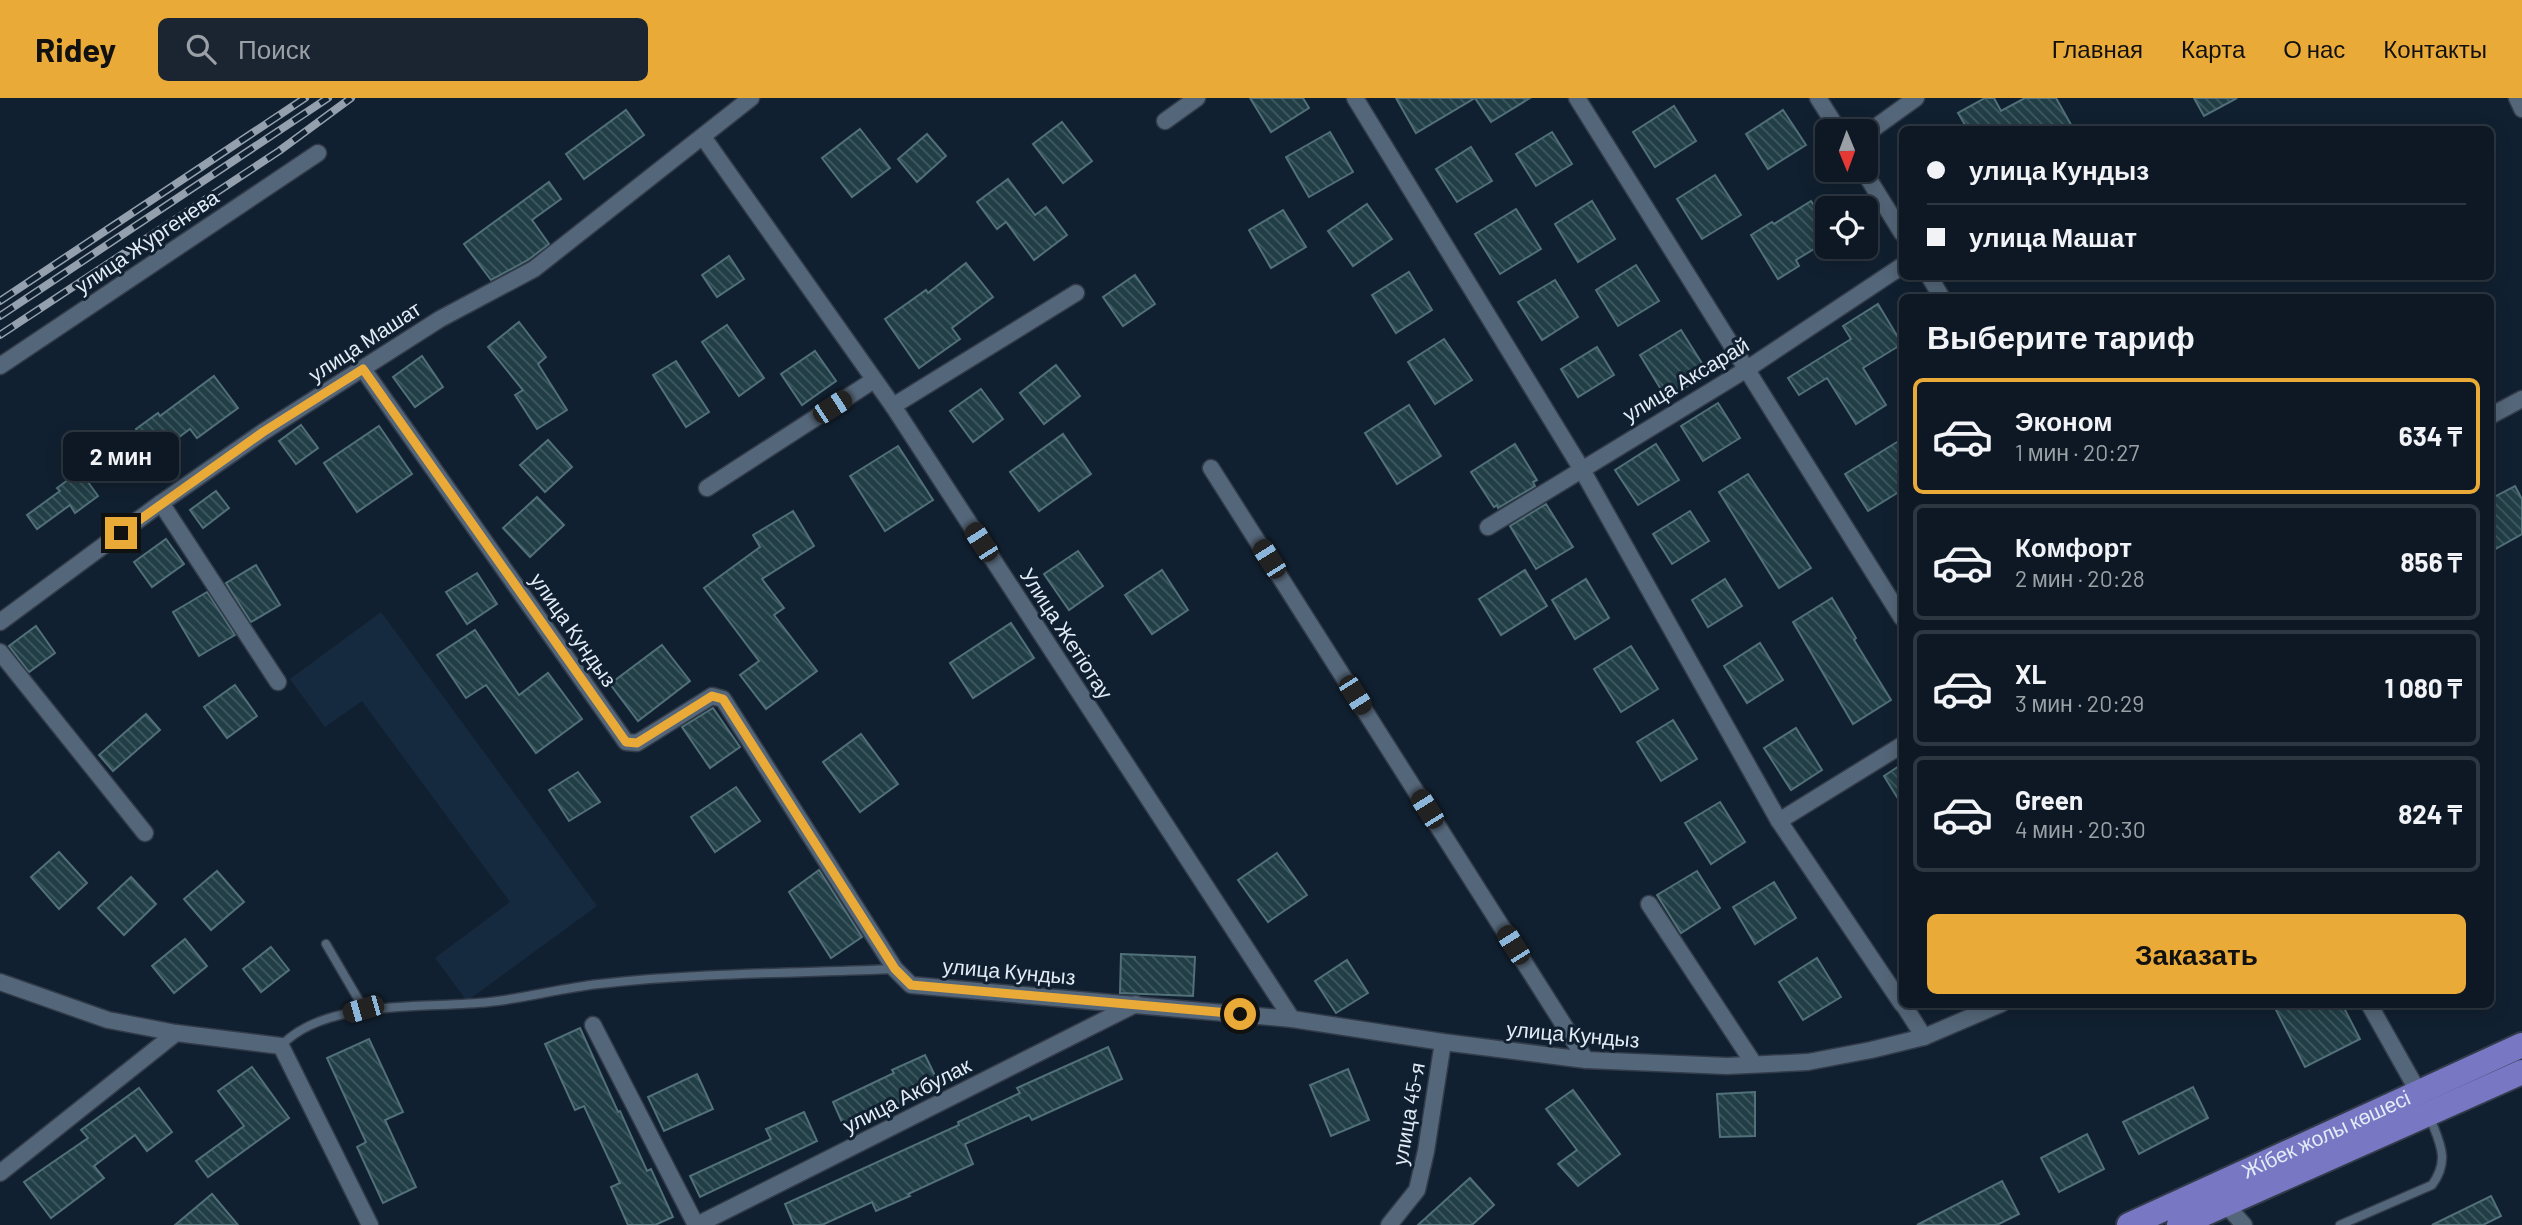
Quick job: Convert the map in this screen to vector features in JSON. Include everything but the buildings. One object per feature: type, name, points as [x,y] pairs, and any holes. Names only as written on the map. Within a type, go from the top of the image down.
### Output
[{"type":"main road","name":"Жібек жолы көшесі","points":[[2424,1104],[2522,1045]]},
{"type":"main road","name":"Жібек жолы көшесі","points":[[2129,1225],[2218,1195],[2424,1104],[2522,1072]]},
{"type":"main road","name":"Жібек жолы көшесі","points":[[2179,1225],[2218,1195]]},
{"type":"street","name":"улица Машат","points":[[0,622],[161,503],[263,432],[440,319],[534,269],[751,98]]},
{"type":"street","points":[[1165,121],[1197,98]]},
{"type":"street","points":[[1355,98],[1581,468],[1779,821],[1899,998]]},
{"type":"street","points":[[1577,98],[1899,613]]},
{"type":"street","points":[[1818,98],[1831,119]]},
{"type":"street","points":[[1878,125],[1916,98]]},
{"type":"street","points":[[2517,98],[2522,108]]},
{"type":"street","name":"Улица Жетіотау","points":[[704,137],[892,406],[1292,1019]]},
{"type":"street","name":"улица Жургенева","points":[[0,366],[318,153]]},
{"type":"street","points":[[1870,182],[1899,228]]},
{"type":"street","name":"улица Аксарай","points":[[1488,527],[1747,369],[1899,268]]},
{"type":"street","points":[[892,406],[1076,293]]},
{"type":"street","name":"улица Кундыз","points":[[363,369],[626,742],[637,743],[712,696],[723,699],[895,969],[911,985],[1292,1019],[1586,1060],[1727,1066],[1808,1062],[1871,1050],[1924,1037],[1992,1008]]},
{"type":"street","points":[[707,488],[874,380]]},
{"type":"street","points":[[2494,414],[2522,399]]},
{"type":"street","points":[[1211,468],[1586,1060]]},
{"type":"street","points":[[161,503],[278,682]]},
{"type":"street","points":[[0,652],[145,833]]},
{"type":"street","points":[[1779,821],[1899,747]]},
{"type":"street","points":[[1649,904],[1754,1065]]},
{"type":"street","points":[[0,982],[108,1020],[176,1033],[281,1046],[370,1225]]},
{"type":"street","name":"улица Акбулак","points":[[697,1225],[1136,1004]]},
{"type":"street","points":[[1906,1008],[1924,1037]]},
{"type":"street","points":[[2371,1008],[2424,1104]]},
{"type":"street","points":[[593,1025],[697,1225]]},
{"type":"street","points":[[0,1173],[176,1033]]},
{"type":"street","name":"улица 45-я","points":[[1389,1225],[1417,1190],[1426,1151],[1443,1042]]},
{"type":"street","points":[[2218,1195],[2244,1225]]},
{"type":"lane","points":[[327,944],[363,1009]]},
{"type":"lane","points":[[281,1046],[293,1033],[363,1009],[493,1002],[597,984],[895,969]]},
{"type":"lane","points":[[2340,1225],[2432,1185],[2441,1173],[2443,1160],[2424,1104]]},
{"type":"shaded area","points":[[381,612],[597,906],[467,1001],[435,958],[510,902],[362,701],[325,727],[290,679]]},
{"type":"railway","points":[[0,301],[305,98]]},
{"type":"railway","points":[[0,316],[328,98]]},
{"type":"railway","points":[[0,335],[279,151],[351,98]]},
{"type":"route","points":[[121,533],[263,432],[363,369],[626,742],[637,743],[712,696],[723,699],[895,969],[911,985],[1240,1014]]}]
